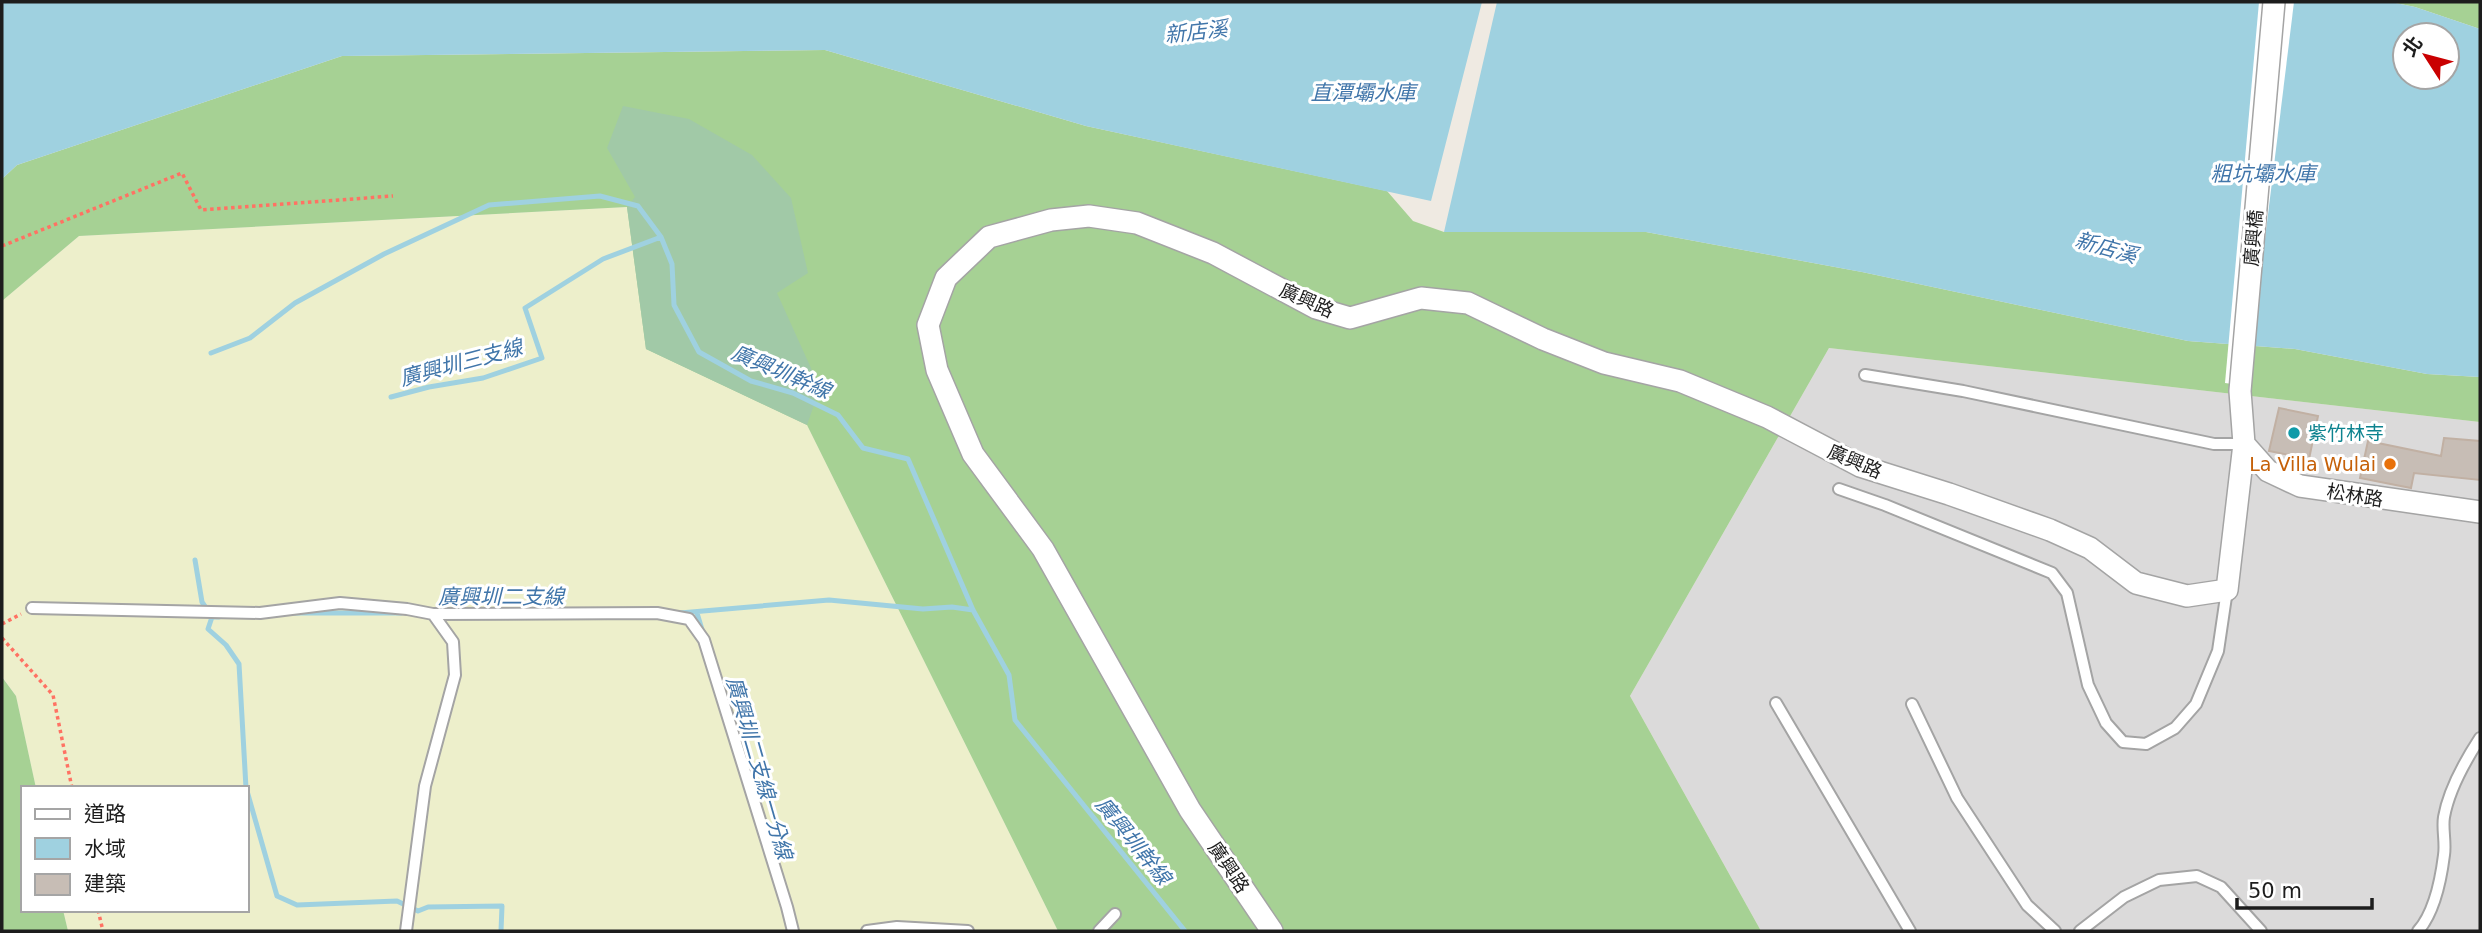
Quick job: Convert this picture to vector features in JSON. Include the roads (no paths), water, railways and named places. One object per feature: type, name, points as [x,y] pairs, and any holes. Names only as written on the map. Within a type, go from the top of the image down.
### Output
[{"type":"street","name":"廣興橋","points":[[2244,444],[2240,391],[2274,2]]},
{"type":"street","name":"廣興路","points":[[1272,931],[1190,810],[1043,549],[973,454],[937,370],[928,325],[946,278],[989,237],[1051,220],[1089,216],[1138,223],[1213,253],[1316,308],[1350,318],[1421,298],[1468,303],[1543,339],[1604,363],[1680,381],[1767,417],[1860,466],[2050,530],[2090,548],[2136,583],[2187,596],[2227,590]]},
{"type":"street","name":"松林路","points":[[2244,444],[2268,471],[2300,486],[2480,512]]},
{"type":"street","points":[[2227,590],[2244,444]]},
{"type":"lane","points":[[1865,375],[1963,391],[2214,444],[2244,444]]},
{"type":"lane","points":[[1839,489],[2053,573],[2067,593],[2088,685],[2106,723],[2123,742],[2146,744],[2175,728],[2196,704],[2218,651],[2227,590]]},
{"type":"lane","points":[[32,608],[260,613],[340,603],[407,608],[433,614],[657,613],[689,619],[704,640],[793,931]]},
{"type":"lane","points":[[406,931],[425,786],[455,675],[453,642],[433,614]]},
{"type":"lane","points":[[1776,703],[1910,931]]},
{"type":"lane","points":[[1912,704],[1957,798],[2027,905],[2055,931]]},
{"type":"lane","points":[[2418,931],[2425,923],[2438,884],[2444,854],[2444,817],[2461,769],[2480,738]]},
{"type":"lane","points":[[2080,931],[2124,897],[2159,880],[2197,876],[2221,887],[2261,931]]},
{"type":"lane","points":[[1099,931],[1115,915]]},
{"type":"lane","points":[[867,931],[897,927],[968,931]]},
{"type":"water","name":"直潭壩水庫","points":[[2,2],[1482,2],[1431,201],[1086,126],[825,50],[342,56],[17,165],[2,179]]},
{"type":"water","name":"粗坑壩水庫","points":[[1497,2],[2391,2],[2456,21],[2391,21],[2391,91],[2461,91],[2461,23],[2480,29],[2480,377],[2427,374],[2295,349],[2188,341],[1862,272],[1646,232],[1444,232]]},
{"type":"waterway","name":"廣興圳幹線","points":[[211,353],[250,338],[295,303],[384,254],[489,205],[600,196],[638,206],[661,237],[672,264],[674,305],[699,352],[751,381],[793,393],[838,415],[863,448],[908,459],[973,610],[1009,675],[1015,720],[1185,931]]},
{"type":"waterway","name":"廣興圳三支線","points":[[391,397],[429,387],[483,378],[542,358],[525,308],[603,259],[661,237]]},
{"type":"waterway","points":[[195,560],[202,602],[208,611]]},
{"type":"waterway","name":"廣興圳二支線","points":[[680,613],[829,600],[923,609],[952,607],[973,610]]},
{"type":"waterway","name":"廣興圳二支線","points":[[295,613],[401,613]]},
{"type":"waterway","name":"廣興圳二支線一分線","points":[[697,613],[703,633]]},
{"type":"waterway","name":"廣興圳二支線","points":[[219,617],[212,617],[208,629],[226,645],[239,664],[246,786]]},
{"type":"waterway","name":"廣興圳二支線","points":[[248,794],[277,896],[297,905],[397,901],[418,911],[428,907],[502,906],[501,931]]},
{"type":"place","name":"紫竹林寺","points":[[2294,433]]},
{"type":"place","name":"La Villa Wulai","points":[[2390,464]]},
{"type":"water label","name":"新店溪","points":[[1196,32]]},
{"type":"water label","name":"新店溪","points":[[2106,248]]}]
